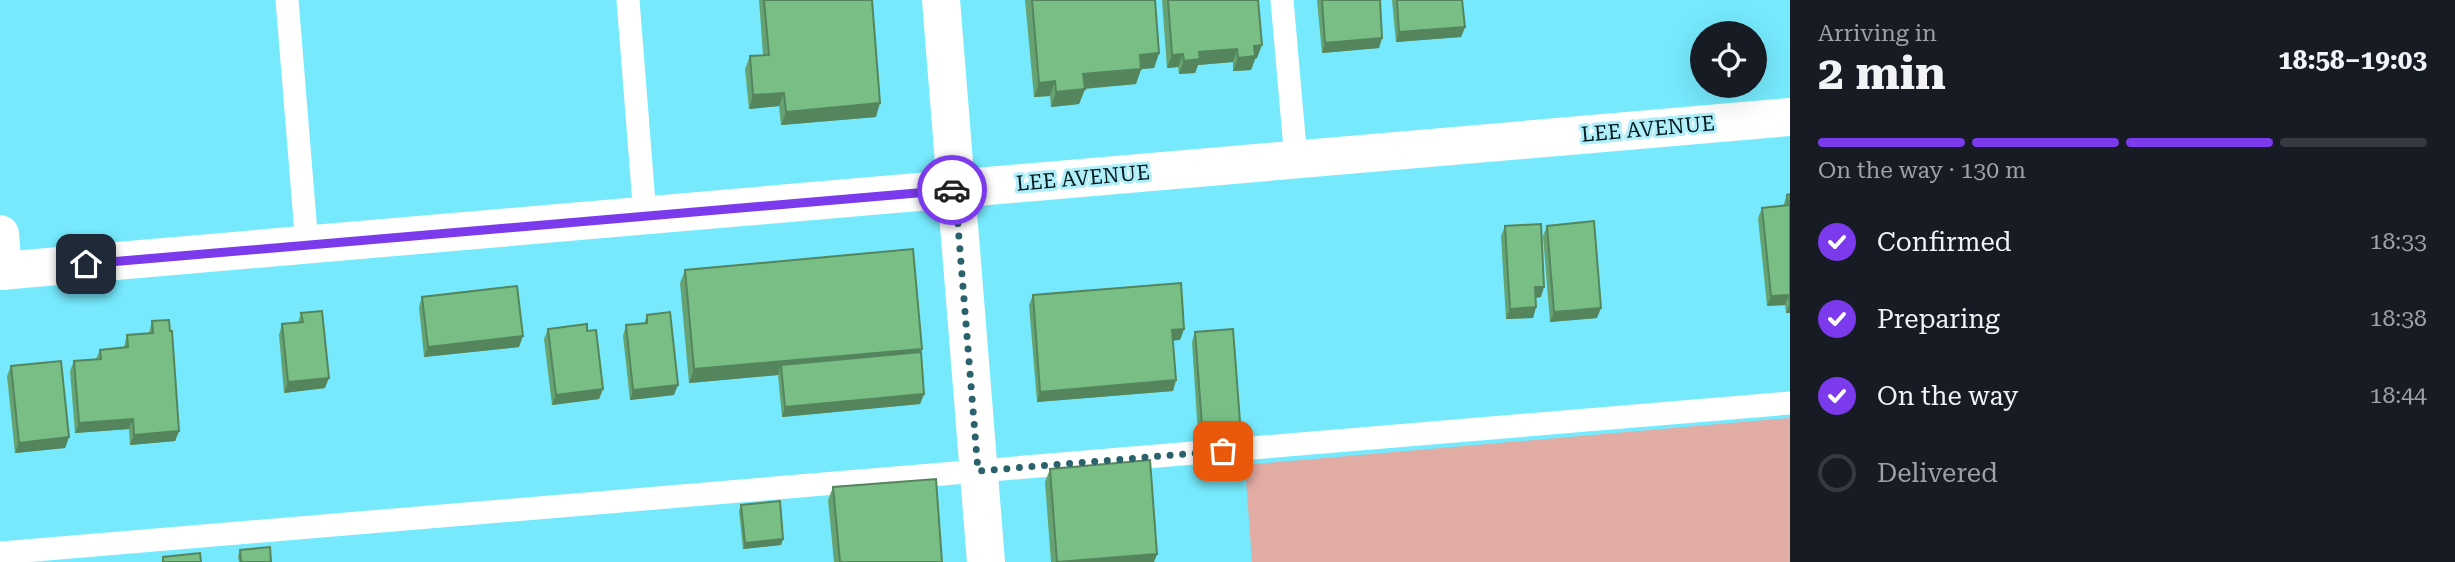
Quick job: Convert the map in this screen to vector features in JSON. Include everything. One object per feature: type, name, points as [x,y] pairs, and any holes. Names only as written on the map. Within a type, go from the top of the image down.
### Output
[{"type":"street","points":[[941,0],[986,562]]},
{"type":"street","name":"LEE AVENUE","points":[[1,271],[1790,117]]},
{"type":"street","points":[[0,234],[1,271]]},
{"type":"lane","points":[[287,0],[307,245]]},
{"type":"lane","points":[[628,0],[645,216]]},
{"type":"lane","points":[[1282,0],[1296,160]]},
{"type":"lane","points":[[0,553],[1790,403]]},
{"type":"shaded area","points":[[1790,418],[1790,562],[1252,562],[1245,465]]},
{"type":"building","points":[[764,0],[872,0],[880,103],[786,112],[784,93],[753,95],[750,56],[769,55]]},
{"type":"building","points":[[1032,0],[1155,0],[1159,53],[1140,55],[1141,69],[1083,74],[1085,89],[1056,92],[1055,81],[1039,83]]},
{"type":"building","points":[[1168,0],[1258,0],[1262,45],[1254,46],[1255,56],[1238,58],[1237,49],[1199,52],[1200,59],[1184,61],[1183,54],[1172,55]]},
{"type":"building","points":[[1322,0],[1380,0],[1382,38],[1325,43]]},
{"type":"building","points":[[1397,0],[1462,0],[1465,27],[1399,32]]},
{"type":"building","points":[[1790,194],[1790,303],[1789,295],[1771,296],[1762,208],[1788,205],[1787,195]]},
{"type":"building","points":[[1594,221],[1601,308],[1554,312],[1547,226]]},
{"type":"building","points":[[1541,224],[1544,287],[1535,287],[1536,307],[1510,309],[1505,226]]},
{"type":"building","points":[[913,249],[922,349],[694,369],[685,270]]},
{"type":"building","points":[[1181,283],[1184,329],[1172,330],[1176,380],[1040,392],[1033,295]]},
{"type":"building","points":[[517,286],[523,336],[428,347],[422,297]]},
{"type":"building","points":[[322,311],[329,378],[288,382],[282,324],[303,322],[301,313]]},
{"type":"building","points":[[670,312],[678,385],[633,390],[626,325],[647,323],[647,315]]},
{"type":"building","points":[[169,320],[179,431],[134,435],[133,419],[79,423],[74,361],[101,359],[100,350],[128,347],[127,335],[153,333],[152,321]]},
{"type":"building","points":[[587,324],[587,331],[596,330],[603,389],[556,395],[548,329]]},
{"type":"building","points":[[1233,329],[1240,422],[1202,425],[1195,332]]},
{"type":"building","points":[[921,352],[924,394],[785,407],[781,365]]},
{"type":"building","points":[[61,361],[69,437],[19,443],[11,366]]},
{"type":"building","points":[[1150,460],[1157,554],[1057,562],[1050,469]]},
{"type":"building","points":[[936,479],[942,562],[840,562],[833,487]]},
{"type":"building","points":[[780,501],[783,539],[745,543],[741,505]]},
{"type":"building","points":[[270,547],[271,562],[241,562],[240,550]]},
{"type":"building","points":[[200,553],[201,562],[163,562],[163,557]]},
{"type":"way so far","points":[[952,190],[955,189],[978,471],[1223,451]]},
{"type":"route","points":[[86,264],[952,190]]}]
